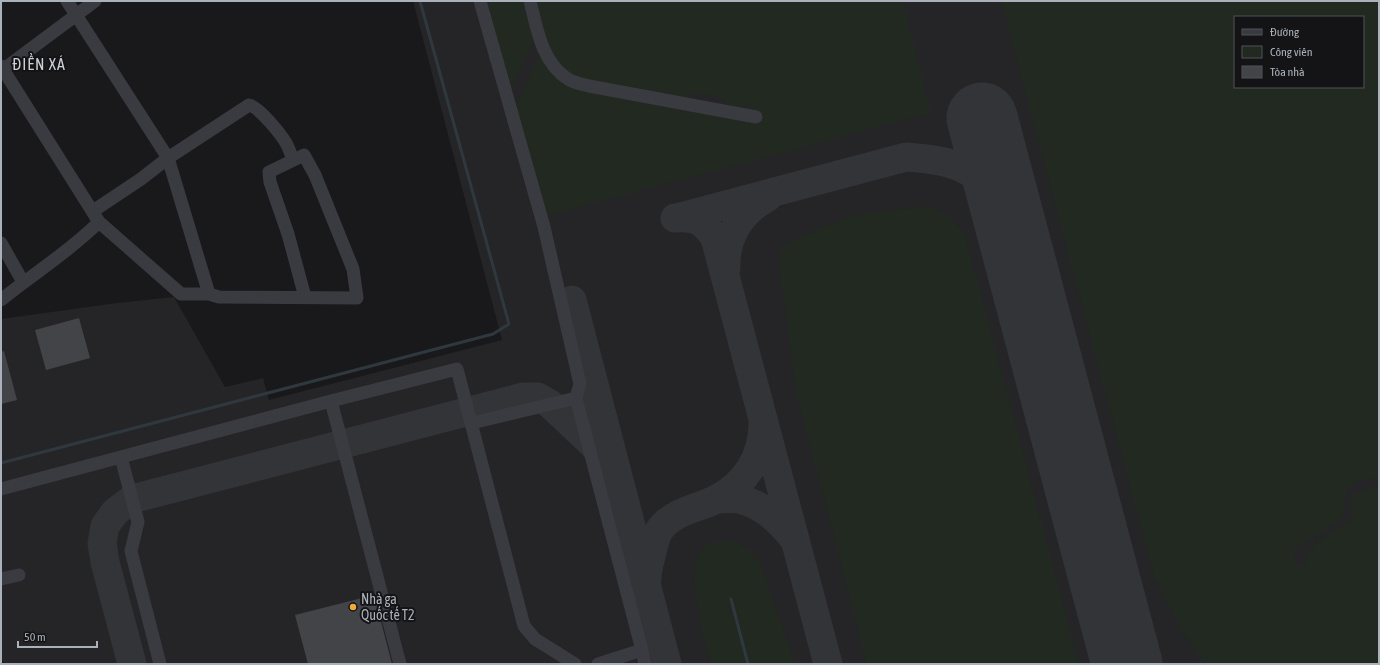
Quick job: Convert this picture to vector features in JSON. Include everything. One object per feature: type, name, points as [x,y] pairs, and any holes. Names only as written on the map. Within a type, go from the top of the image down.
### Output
[{"type":"street","points":[[67,1],[168,158],[209,294]]},
{"type":"street","points":[[96,1],[2,69],[96,216],[181,294],[209,294],[219,297],[357,298],[353,269],[315,175],[304,155],[269,172],[270,182],[288,234],[305,297]]},
{"type":"street","points":[[480,1],[544,227],[580,384],[576,398],[645,664]]},
{"type":"street","points":[[530,1],[542,47],[556,70],[569,80],[589,86],[756,117]]},
{"type":"street","points":[[1,300],[74,245],[96,216],[141,179],[168,158],[249,105],[254,106],[273,126],[286,143],[293,160]]},
{"type":"street","points":[[1,243],[23,282]]},
{"type":"street","points":[[1,489],[331,401],[457,370],[524,626],[535,639],[575,664]]},
{"type":"street","points":[[472,423],[576,398]]},
{"type":"street","points":[[331,401],[400,664]]},
{"type":"street","points":[[121,457],[138,522],[131,551],[160,664]]},
{"type":"street","points":[[1,579],[19,575]]},
{"type":"street","points":[[598,664],[642,650]]},
{"type":"shaded area","points":[[413,1],[1379,1],[1379,664],[4,664],[1,657],[1,319],[117,303],[174,297],[225,387],[263,378],[269,400],[502,340]]},
{"type":"green space","points":[[485,1],[523,1],[534,40],[510,91]]},
{"type":"green space","points":[[535,1],[903,1],[931,113],[546,216],[515,108],[539,55],[575,87],[761,123],[763,114],[730,107],[718,96],[692,93],[685,99],[617,88],[581,78],[567,72],[557,64],[548,50]]},
{"type":"green space","points":[[1001,1],[1379,1],[1379,478],[1359,481],[1349,486],[1341,519],[1304,544],[1293,549],[1297,567],[1306,564],[1305,558],[1318,543],[1330,533],[1345,526],[1351,521],[1351,503],[1353,495],[1379,485],[1379,664],[1207,664],[1191,644],[1154,576]]},
{"type":"green space","points":[[926,206],[944,213],[965,235],[1079,664],[867,664],[796,391],[779,264],[781,251],[785,244],[850,216]]},
{"type":"green space","points":[[723,540],[740,544],[752,553],[760,562],[795,664],[710,664],[697,605],[695,573],[697,560],[701,550],[714,542]]},
{"type":"building","points":[[79,318],[90,358],[46,370],[35,330]]},
{"type":"building","points":[[4,351],[17,400],[1,404],[1,352]]},
{"type":"building","name":"Nhà ga Quốc tế T2","points":[[374,595],[392,664],[308,664],[295,615]]},
{"type":"waterway","points":[[1,463],[493,334],[509,324],[420,1]]},
{"type":"waterway","points":[[731,599],[748,664]]},
{"type":"taxiway","points":[[677,218],[906,157],[941,161],[967,170],[988,188],[1008,216]]},
{"type":"taxiway","points":[[726,268],[728,246],[736,226],[750,210],[768,197]]},
{"type":"taxiway","points":[[675,218],[694,219],[703,223],[715,238],[828,664]]},
{"type":"taxiway","points":[[572,300],[667,664]]},
{"type":"taxiway","points":[[132,664],[105,562],[102,543],[105,526],[115,512],[132,499],[523,397],[538,397],[550,404],[606,457],[613,465],[618,476]]},
{"type":"taxiway","points":[[647,579],[648,568],[656,539],[664,524],[685,511],[717,499],[736,485],[744,477],[756,459],[762,437],[763,425]]},
{"type":"taxiway","points":[[716,499],[739,499],[756,505],[777,520],[794,539]]},
{"type":"runway","points":[[982,118],[1127,664]]},
{"type":"place","name":"Nhà ga Quốc tế T2","points":[[353,607]]},
{"type":"district","name":"ĐIỀN XÁ","points":[[39,64]]}]
